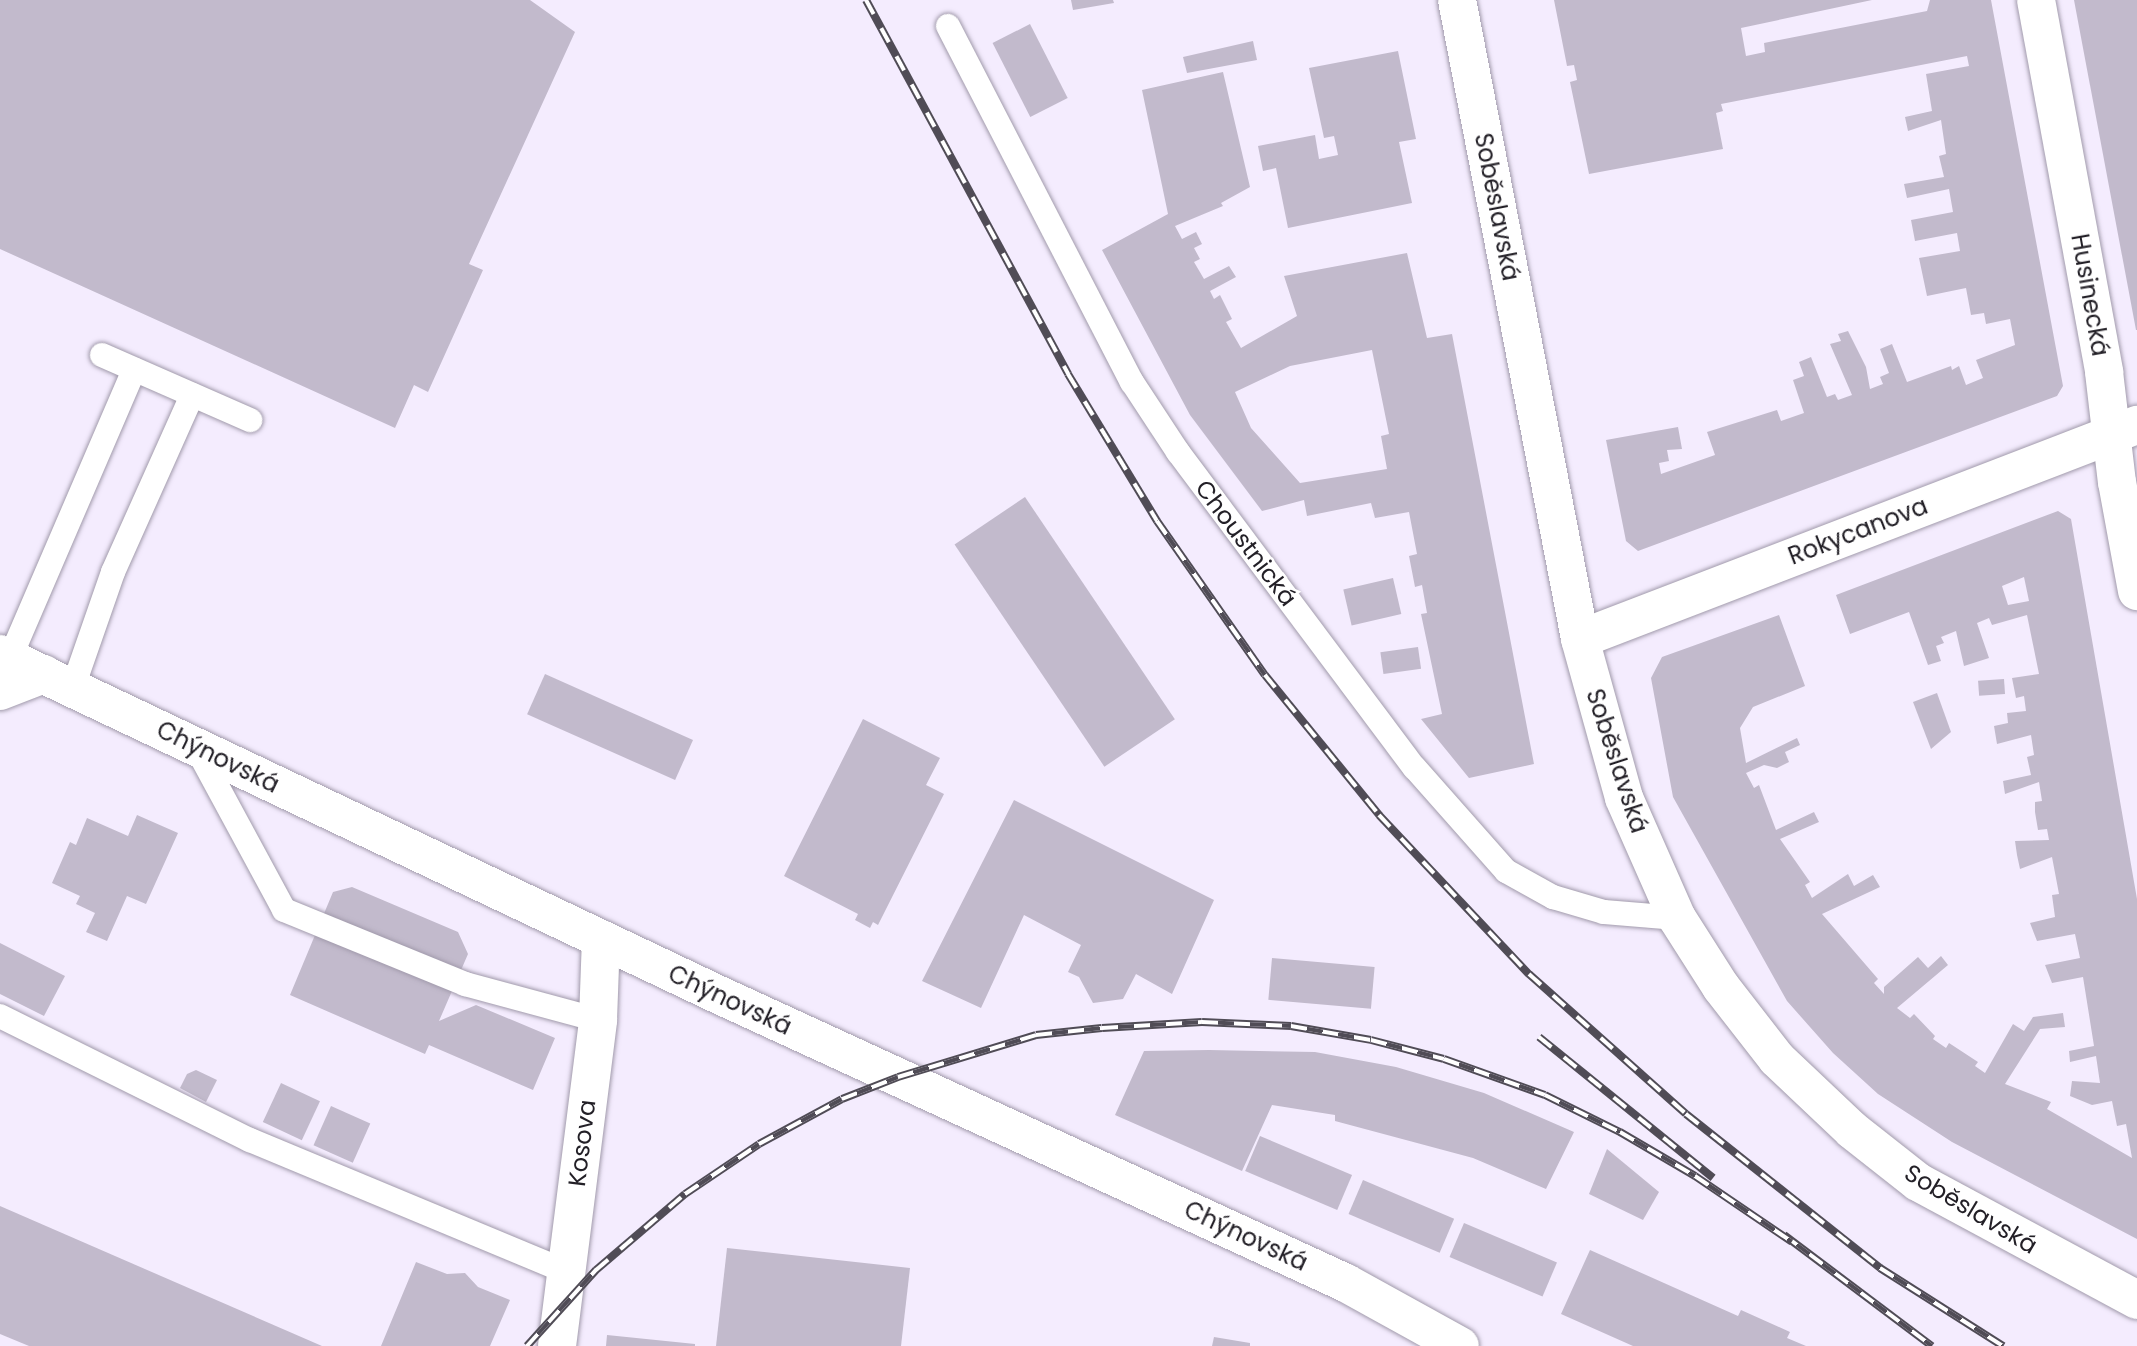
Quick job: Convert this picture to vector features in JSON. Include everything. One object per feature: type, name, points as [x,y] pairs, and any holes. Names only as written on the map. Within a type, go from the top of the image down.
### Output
[{"type":"main road","name":"Soběslavská","points":[[1457,0],[1580,639],[1625,798],[1677,918],[1720,987],[1777,1059],[1852,1130],[1918,1182],[2137,1300]]},
{"type":"main road","name":"Husinecká","points":[[2036,0],[2104,372],[2124,429],[2137,591]]},
{"type":"main road","name":"Rokycanova","points":[[1580,639],[2124,429]]},
{"type":"main road","name":"Chýnovská","points":[[3,668],[59,681],[601,939],[1335,1277],[1460,1346]]},
{"type":"main road","name":"Kosova","points":[[557,1346],[598,1020],[601,939]]},
{"type":"lane","name":"Choustnická","points":[[948,26],[1132,382],[1178,452],[1414,767],[1506,871],[1553,897],[1604,912],[1677,918]]},
{"type":"lane","points":[[102,355],[250,420]]},
{"type":"lane","points":[[3,668],[134,370]]},
{"type":"lane","points":[[59,681],[113,572],[192,395]]},
{"type":"lane","points":[[196,746],[284,910],[465,984],[598,1020]]},
{"type":"lane","points":[[0,1016],[250,1140],[565,1271]]},
{"type":"building","points":[[0,0],[530,0],[575,32],[469,264],[483,270],[428,392],[414,385],[395,428],[0,249]]},
{"type":"building","points":[[1071,0],[1113,0],[1114,3],[1073,10]]},
{"type":"building","points":[[1554,0],[1872,0],[1741,28],[1746,56],[1765,52],[1764,43],[1927,11],[1930,0],[1991,0],[2063,386],[2057,396],[1638,551],[1626,541],[1606,440],[1678,427],[1682,449],[1667,450],[1669,461],[1659,463],[1661,474],[1715,455],[1707,432],[1777,410],[1781,421],[1804,413],[1793,380],[1804,376],[1799,362],[1811,357],[1827,397],[1835,394],[1838,400],[1852,395],[1830,344],[1841,341],[1838,334],[1848,331],[1866,367],[1870,389],[1883,384],[1880,377],[1889,373],[1880,349],[1892,344],[1907,382],[1951,366],[1952,370],[1959,366],[1966,385],[1983,378],[1976,360],[2015,345],[2010,319],[1986,324],[1984,313],[1971,315],[1966,288],[1927,296],[1919,258],[1960,251],[1957,233],[1915,241],[1911,220],[1953,212],[1949,189],[1907,198],[1904,184],[1944,177],[1939,156],[1946,154],[1941,120],[1908,131],[1905,117],[1932,111],[1926,74],[1969,66],[1967,56],[1721,104],[1723,111],[1716,113],[1723,149],[1589,174],[1570,82],[1577,80],[1574,65],[1567,66]]},
{"type":"building","points":[[2074,0],[2137,0],[2137,330],[2136,330]]},
{"type":"building","points":[[1030,24],[1068,98],[1030,117],[993,43]]},
{"type":"building","points":[[1253,41],[1257,60],[1187,73],[1183,57]]},
{"type":"building","points":[[1398,51],[1416,139],[1399,142],[1412,203],[1288,228],[1276,168],[1263,171],[1258,146],[1315,135],[1319,159],[1338,155],[1334,136],[1324,138],[1309,68]]},
{"type":"building","points":[[1223,72],[1250,187],[1221,203],[1223,206],[1175,226],[1182,239],[1196,232],[1202,244],[1194,248],[1200,259],[1194,262],[1204,279],[1229,266],[1236,277],[1210,291],[1214,299],[1220,295],[1232,319],[1226,322],[1241,348],[1297,316],[1284,276],[1407,253],[1427,338],[1452,334],[1534,764],[1469,778],[1421,719],[1442,714],[1421,614],[1427,613],[1422,585],[1415,587],[1409,556],[1417,554],[1409,512],[1375,518],[1371,503],[1307,516],[1304,500],[1262,511],[1190,415],[1102,250],[1168,214],[1142,90]],"holes":[[[1372,350],[1389,434],[1381,436],[1387,469],[1300,483],[1251,428],[1235,392],[1290,366]]]},
{"type":"building","points":[[1025,497],[1175,719],[1104,767],[955,545]]},
{"type":"building","points":[[2058,511],[2071,519],[2137,899],[2137,1239],[1952,1142],[1878,1094],[1833,1053],[1787,1001],[1673,797],[1651,678],[1662,657],[1779,615],[1805,686],[1753,707],[1740,728],[1746,763],[1797,738],[1800,745],[1785,752],[1789,762],[1777,768],[1764,765],[1746,773],[1754,788],[1759,785],[1776,830],[1814,812],[1819,822],[1780,839],[1810,882],[1805,885],[1812,898],[1848,874],[1854,886],[1873,875],[1880,887],[1822,914],[1878,979],[1874,983],[1884,994],[1884,987],[1918,957],[1928,968],[1941,956],[1948,965],[1897,1008],[1910,1018],[1914,1014],[1935,1036],[1933,1039],[1946,1048],[1949,1043],[1978,1062],[1975,1066],[1985,1073],[2013,1024],[2024,1031],[2033,1017],[2063,1013],[2065,1027],[2040,1029],[2005,1084],[2051,1102],[2047,1109],[2132,1158],[2126,1124],[2117,1126],[2112,1101],[2092,1105],[2070,1096],[2072,1081],[2100,1083],[2096,1056],[2070,1062],[2069,1051],[2094,1046],[2083,977],[2052,983],[2045,965],[2080,958],[2075,934],[2037,941],[2030,923],[2055,917],[2052,895],[2059,894],[2052,857],[2020,869],[2015,841],[2049,840],[2047,829],[2038,830],[2035,802],[2042,801],[2039,782],[2005,794],[2003,781],[2031,775],[2027,757],[2034,755],[2031,735],[1997,744],[1994,726],[2008,723],[2007,713],[2026,711],[2024,696],[2016,698],[2012,678],[2039,674],[2027,615],[1992,625],[1989,618],[1977,623],[1989,658],[1964,666],[1956,631],[1941,637],[1944,643],[1936,646],[1941,661],[1928,665],[1909,612],[1850,634],[1836,595]],"holes":[[[2024,577],[2029,601],[2008,605],[2002,586]]]},
{"type":"building","points":[[1393,578],[1401,614],[1352,626],[1343,589]]},
{"type":"building","points":[[1418,647],[1421,669],[1383,674],[1380,652]]},
{"type":"building","points":[[545,674],[693,740],[675,780],[527,714]]},
{"type":"building","points":[[2004,679],[2005,694],[1979,696],[1978,681]]},
{"type":"building","points":[[1937,693],[1951,732],[1931,749],[1913,702]]},
{"type":"building","points":[[863,719],[940,758],[926,785],[944,794],[878,925],[873,922],[870,928],[855,920],[858,914],[784,876]]},
{"type":"building","points":[[1014,800],[1214,900],[1172,994],[1136,974],[1123,999],[1093,1003],[1079,977],[1068,972],[1081,945],[1024,915],[981,1008],[922,981]]},
{"type":"building","points":[[137,815],[178,833],[146,904],[127,896],[107,941],[86,932],[95,913],[76,904],[80,896],[52,883],[70,842],[76,845],[87,818],[128,836]]},
{"type":"building","points":[[352,887],[458,932],[468,954],[439,1021],[476,1005],[555,1038],[533,1090],[429,1045],[425,1054],[290,995],[333,892]]},
{"type":"building","points":[[0,943],[65,976],[44,1016],[0,994]]},
{"type":"building","points":[[1272,958],[1375,967],[1371,1009],[1268,1000]]},
{"type":"building","points":[[1144,1051],[1315,1052],[1396,1067],[1484,1093],[1574,1132],[1546,1189],[1473,1158],[1335,1121],[1335,1115],[1272,1105],[1242,1171],[1115,1115]]},
{"type":"building","points":[[196,1070],[217,1080],[206,1102],[180,1088],[187,1074]]},
{"type":"building","points":[[281,1083],[320,1101],[302,1140],[263,1122]]},
{"type":"building","points":[[331,1106],[370,1123],[353,1163],[314,1145]]},
{"type":"building","points":[[1260,1136],[1352,1175],[1337,1210],[1245,1171]]},
{"type":"building","points":[[1607,1149],[1659,1192],[1643,1220],[1589,1194]]},
{"type":"building","points":[[1363,1180],[1454,1219],[1440,1253],[1349,1214]]},
{"type":"building","points":[[0,1206],[322,1346],[29,1346],[0,1334]]},
{"type":"building","points":[[1464,1223],[1557,1262],[1543,1297],[1450,1257]]},
{"type":"building","points":[[727,1248],[910,1268],[901,1346],[716,1346]]},
{"type":"building","points":[[1590,1250],[1738,1316],[1741,1310],[1790,1332],[1787,1338],[1806,1346],[1633,1346],[1561,1314]]},
{"type":"building","points":[[416,1262],[447,1274],[465,1273],[478,1287],[510,1300],[490,1346],[381,1346]]},
{"type":"building","points":[[607,1335],[695,1344],[695,1346],[606,1346]]},
{"type":"building","points":[[1214,1337],[1250,1343],[1250,1346],[1212,1346]]},
{"type":"railway","points":[[866,0],[1068,374],[1157,521],[1265,675],[1379,815],[1529,974],[1686,1114],[1880,1268],[2003,1346]]},
{"type":"railway","points":[[527,1346],[596,1270],[685,1194],[759,1144],[842,1099],[898,1077],[1036,1035],[1102,1028],[1202,1022],[1291,1026],[1371,1040],[1444,1059],[1545,1095],[1620,1132],[1695,1176],[1792,1242]]},
{"type":"railway","points":[[1539,1037],[1713,1178]]},
{"type":"railway","points":[[1784,1235],[1932,1346]]}]
